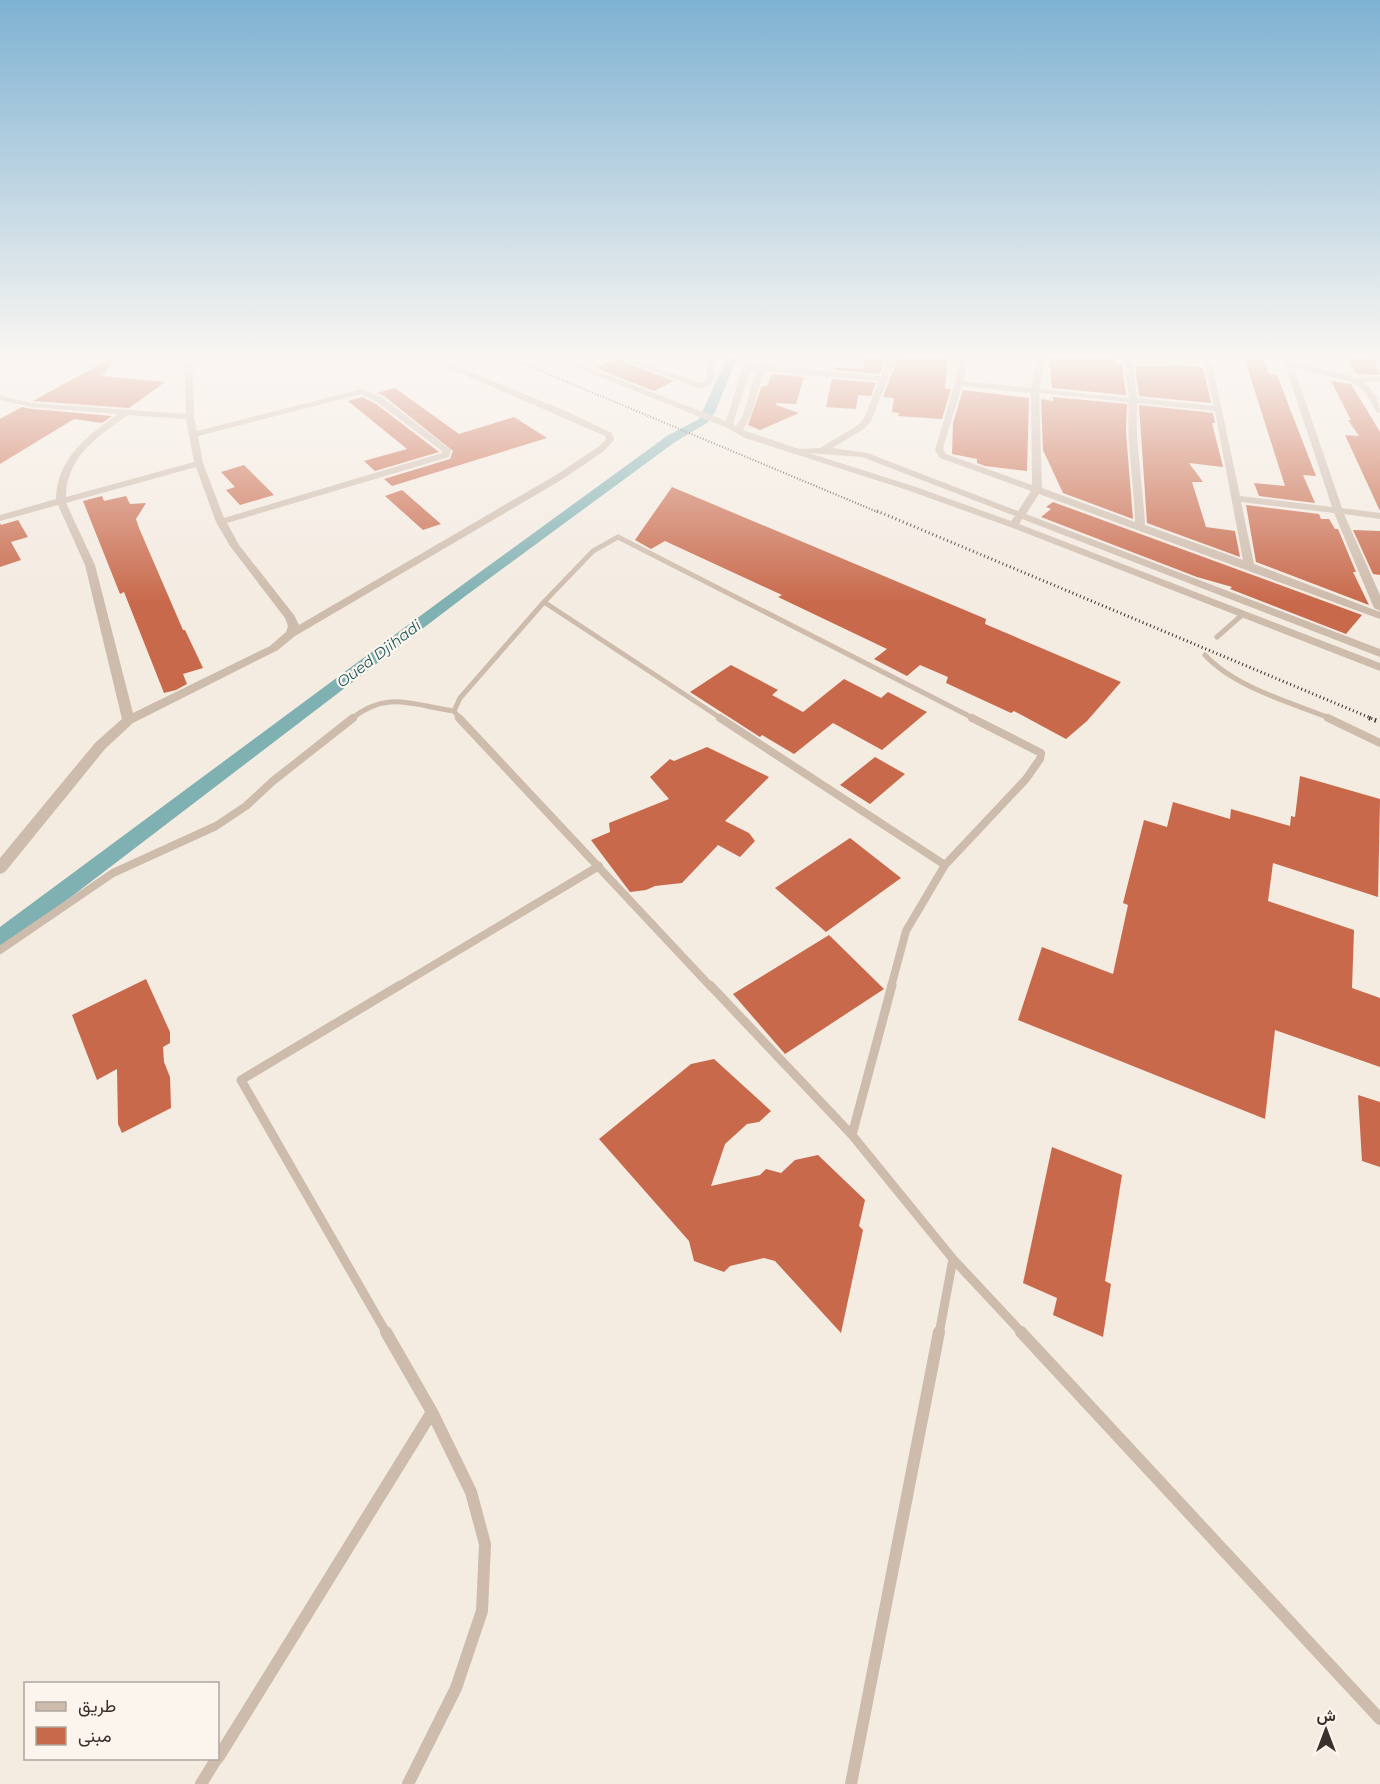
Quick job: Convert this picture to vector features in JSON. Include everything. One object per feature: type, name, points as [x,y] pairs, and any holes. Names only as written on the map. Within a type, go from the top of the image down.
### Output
[{"type":"street","points":[[95,436],[80,448],[69,462],[62,477],[61,501],[90,565],[129,720]]},
{"type":"street","points":[[194,436],[199,463],[221,522],[235,546],[290,617],[294,626],[291,634]]},
{"type":"street","points":[[221,522],[446,455],[447,450],[429,436]]},
{"type":"street","points":[[0,868],[100,746],[129,720],[226,674],[274,648],[291,634],[597,453],[608,445],[609,436]]},
{"type":"street","points":[[749,436],[1013,525],[1380,667]]},
{"type":"street","points":[[763,436],[801,450],[840,451],[864,455],[1380,652]]},
{"type":"street","points":[[811,458],[845,436]]},
{"type":"street","points":[[942,436],[940,453],[954,461],[1250,566],[1380,616]]},
{"type":"street","points":[[1013,525],[1022,515],[1037,489],[1036,436]]},
{"type":"street","points":[[1131,436],[1138,478],[1140,527]]},
{"type":"street","points":[[1224,436],[1250,566]]},
{"type":"street","points":[[1313,436],[1338,511],[1380,608]]},
{"type":"street","points":[[0,518],[199,463]]},
{"type":"street","points":[[1236,498],[1380,516]]},
{"type":"lane","points":[[454,711],[460,698],[544,602],[593,551],[618,537],[1039,750],[1042,755],[1026,779],[945,865],[906,931],[852,1135]]},
{"type":"lane","points":[[544,602],[945,865]]},
{"type":"lane","points":[[1217,637],[1242,615]]},
{"type":"lane","points":[[1205,655],[1216,666],[1243,681],[1352,728],[1380,743]]},
{"type":"lane","points":[[0,951],[113,873],[216,826],[236,813],[367,706],[378,702],[395,701],[454,711],[465,727],[852,1135],[952,1258],[1380,1719]]},
{"type":"lane","points":[[408,1784],[456,1688],[482,1611],[485,1544],[471,1492],[432,1412],[242,1080],[599,866]]},
{"type":"lane","points":[[851,1784],[919,1445],[952,1258]]},
{"type":"lane","points":[[219,1755],[432,1412]]},
{"type":"lane","points":[[201,1784],[216,1760]]},
{"type":"building","points":[[0,436],[46,436],[0,464]]},
{"type":"building","points":[[391,436],[418,436],[439,452],[375,471],[364,461],[407,449]]},
{"type":"building","points":[[434,436],[547,438],[392,486],[384,479],[450,459],[453,451]]},
{"type":"building","points":[[953,436],[1028,436],[1027,471],[985,466],[977,463],[977,459],[952,454]]},
{"type":"building","points":[[1042,436],[1126,436],[1133,519],[1063,493],[1043,450]]},
{"type":"building","points":[[1141,436],[1215,436],[1223,467],[1189,463],[1203,482],[1192,482],[1206,527],[1235,531],[1240,557],[1147,523]]},
{"type":"building","points":[[1269,436],[1301,436],[1316,476],[1303,475],[1315,503],[1259,496],[1254,483],[1285,486]]},
{"type":"building","points":[[1346,436],[1380,436],[1380,511]]},
{"type":"building","points":[[244,465],[274,495],[240,505],[226,490],[235,487],[221,472]]},
{"type":"building","points":[[672,487],[986,619],[985,624],[1121,682],[1087,721],[1066,739],[1014,711],[1011,713],[946,683],[948,677],[920,665],[907,676],[874,659],[887,649],[778,597],[782,595],[665,541],[651,549],[635,540]]},
{"type":"building","points":[[402,490],[441,524],[423,530],[385,496]]},
{"type":"building","points":[[102,496],[104,501],[126,496],[130,504],[146,503],[136,519],[139,528],[183,630],[203,668],[183,674],[187,684],[176,690],[164,693],[124,592],[120,594],[83,501]]},
{"type":"building","points":[[1053,502],[1362,615],[1346,634],[1230,589],[1232,587],[1197,577],[1041,517],[1051,509],[1046,507]]},
{"type":"building","points":[[1246,505],[1319,514],[1321,519],[1329,519],[1335,529],[1338,529],[1356,572],[1353,572],[1369,605],[1256,562]]},
{"type":"building","points":[[18,520],[28,537],[11,542],[21,560],[0,567],[0,523],[1,525]]},
{"type":"building","points":[[1353,530],[1380,531],[1380,575],[1373,574]]},
{"type":"building","points":[[731,665],[778,690],[772,695],[803,712],[844,679],[881,698],[888,692],[927,712],[882,750],[833,723],[794,754],[762,735],[760,737],[690,692]]},
{"type":"building","points":[[707,747],[769,777],[725,821],[749,833],[755,841],[740,857],[718,845],[682,883],[630,892],[591,840],[610,832],[609,823],[669,799],[650,777],[670,759],[674,761]]},
{"type":"building","points":[[875,757],[905,774],[870,804],[840,785]]},
{"type":"building","points":[[1300,776],[1380,799],[1378,897],[1273,863],[1268,901],[1354,930],[1352,988],[1380,998],[1380,1067],[1275,1030],[1265,1119],[1018,1020],[1042,947],[1113,974],[1128,905],[1123,903],[1144,820],[1167,827],[1173,802],[1230,819],[1231,809],[1290,826],[1291,816],[1295,817]]},
{"type":"building","points":[[850,838],[901,878],[826,932],[775,888]]},
{"type":"building","points":[[829,935],[884,989],[785,1054],[733,994]]},
{"type":"building","points":[[146,979],[170,1032],[170,1043],[163,1047],[164,1062],[170,1077],[171,1108],[122,1133],[118,1124],[117,1069],[97,1080],[72,1015]]},
{"type":"building","points":[[714,1059],[771,1111],[759,1122],[747,1124],[725,1144],[711,1186],[760,1175],[766,1169],[781,1173],[795,1160],[818,1155],[865,1200],[859,1226],[863,1230],[841,1333],[775,1261],[764,1258],[730,1266],[724,1272],[694,1261],[689,1241],[599,1139],[691,1064]]},
{"type":"building","points":[[1358,1095],[1380,1102],[1380,1167],[1362,1161]]},
{"type":"building","points":[[1052,1147],[1122,1175],[1105,1281],[1111,1284],[1103,1337],[1053,1315],[1057,1298],[1023,1283]]},
{"type":"waterway","name":"Oued Djihadi","points":[[0,939],[459,594],[676,436]]},
{"type":"railway","points":[[697,436],[880,513]]},
{"type":"railway","points":[[877,511],[1373,719]]},
{"type":"railway","points":[[1369,718],[1380,722]]}]
